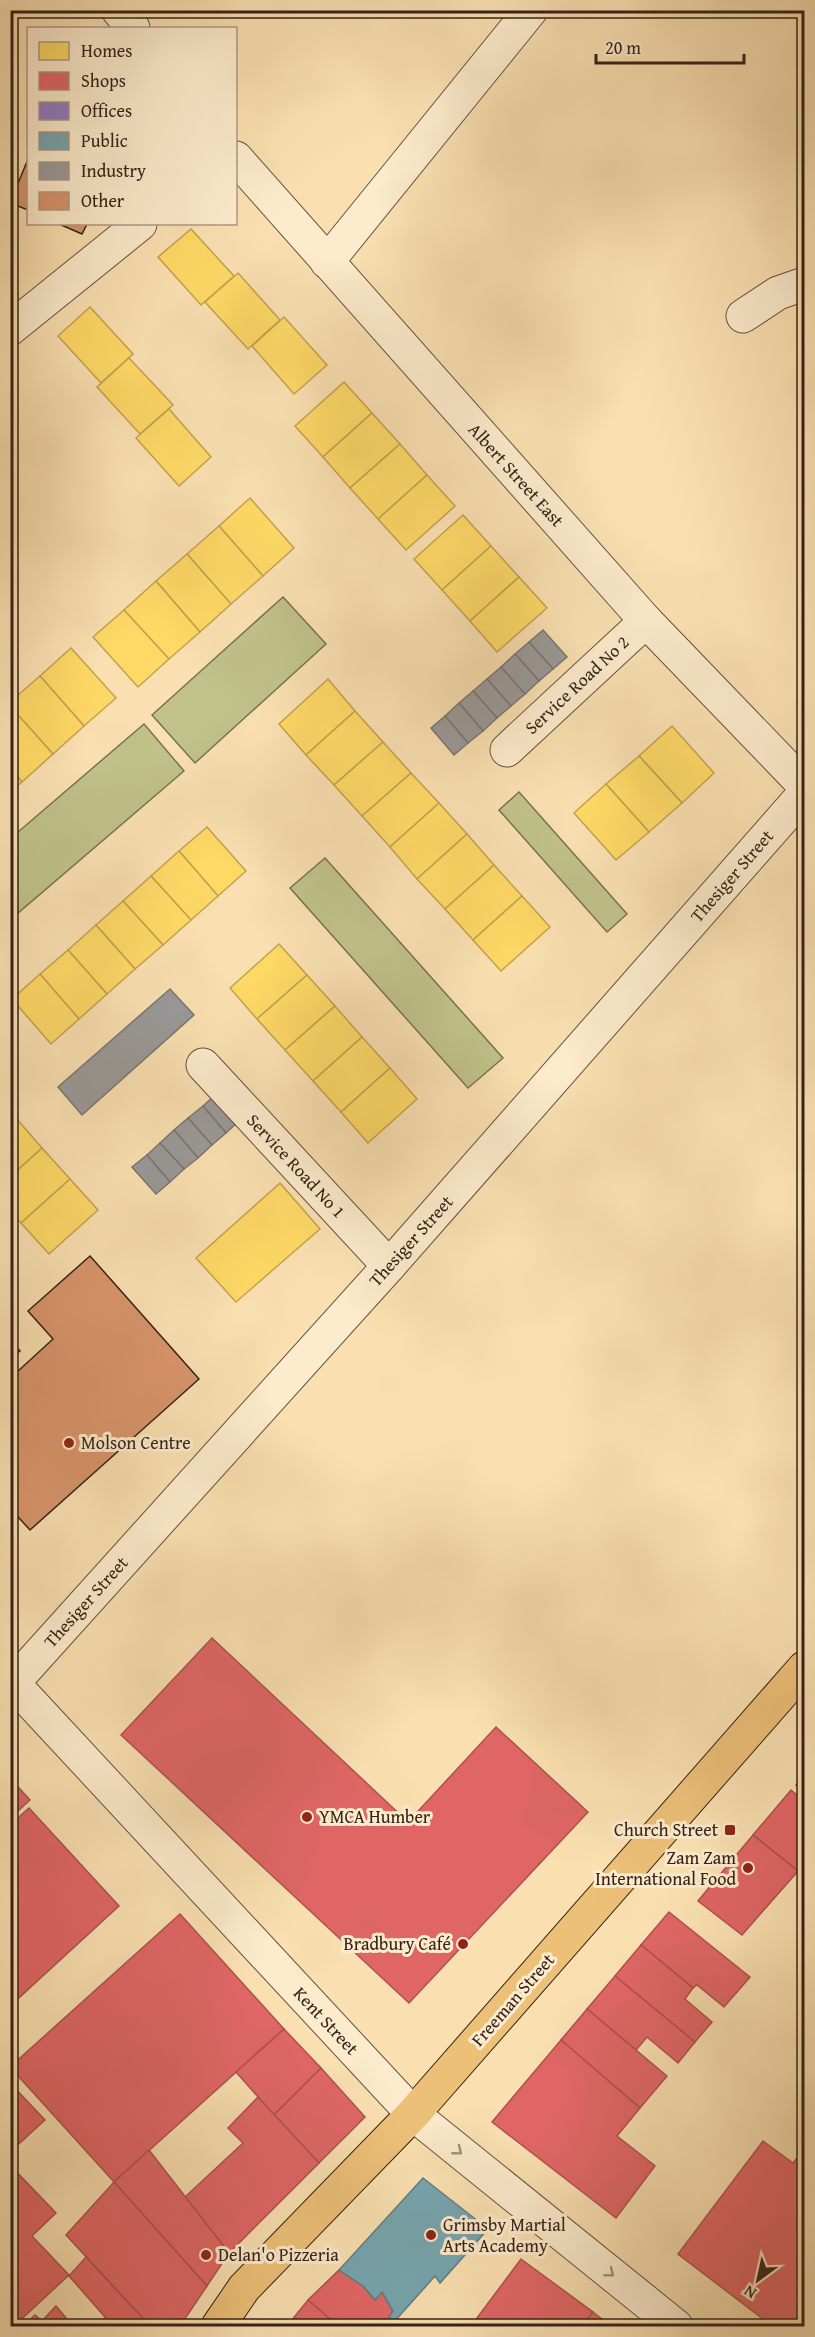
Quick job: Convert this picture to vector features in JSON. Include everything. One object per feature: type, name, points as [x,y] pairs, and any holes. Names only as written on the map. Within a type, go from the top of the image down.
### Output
[{"type":"main road","name":"Freeman Street","points":[[218,2326],[244,2288],[413,2114],[804,1668]]},
{"type":"street","points":[[118,10],[131,27]]},
{"type":"street","points":[[327,262],[531,10]]},
{"type":"street","name":"Albert Street East","points":[[237,159],[646,621],[804,784]]},
{"type":"street","points":[[10,329],[139,225]]},
{"type":"street","points":[[743,316],[778,292],[804,284]]},
{"type":"street","name":"Service Road No 2","points":[[507,750],[646,621]]},
{"type":"street","name":"Thesiger Street","points":[[12,1681],[389,1266],[804,794]]},
{"type":"street","name":"Service Road No 1","points":[[203,1065],[389,1266]]},
{"type":"street","name":"Kent Street","points":[[12,1681],[413,2114],[676,2326]]},
{"type":"green space","points":[[283,597],[326,644],[195,763],[152,715]]},
{"type":"green space","points":[[144,724],[184,771],[11,919],[11,838]]},
{"type":"green space","points":[[519,792],[627,914],[607,932],[499,810]]},
{"type":"green space","points":[[325,858],[503,1058],[468,1088],[290,888]]},
{"type":"building: Homes","points":[[191,229],[234,276],[201,305],[158,257]]},
{"type":"building: Homes","points":[[238,273],[280,320],[248,349],[205,302]]},
{"type":"building: Homes","points":[[90,307],[133,354],[101,383],[58,336]]},
{"type":"building: Homes","points":[[284,317],[327,365],[294,394],[252,346]]},
{"type":"building: Homes","points":[[129,358],[173,405],[140,434],[97,387]]},
{"type":"building: Homes","points":[[344,382],[372,413],[323,457],[295,426]]},
{"type":"building: Homes","points":[[169,409],[211,457],[179,486],[136,438]]},
{"type":"building: Homes","points":[[372,413],[400,444],[350,488],[323,457]]},
{"type":"building: Homes","points":[[400,444],[427,475],[378,519],[350,488]]},
{"type":"building: Homes","points":[[427,475],[455,506],[406,550],[378,519]]},
{"type":"building: Homes","points":[[250,498],[294,548],[263,576],[219,526]]},
{"type":"building: Homes","points":[[463,515],[491,546],[442,590],[414,559]]},
{"type":"building: Homes","points":[[219,526],[263,576],[231,604],[187,554]]},
{"type":"building: Homes","points":[[491,546],[519,577],[470,621],[442,590]]},
{"type":"building: Homes","points":[[187,554],[231,604],[200,632],[156,581]]},
{"type":"building: Homes","points":[[519,577],[547,608],[497,652],[470,621]]},
{"type":"building: Homes","points":[[156,581],[200,632],[169,659],[124,610]]},
{"type":"building: Homes","points":[[124,610],[169,659],[138,687],[93,637]]},
{"type":"building: Homes","points":[[71,648],[116,698],[84,726],[40,676]]},
{"type":"building: Homes","points":[[40,676],[84,726],[53,754],[10,706],[10,702]]},
{"type":"building: Homes","points":[[328,679],[355,711],[306,755],[279,724]]},
{"type":"building: Homes","points":[[10,706],[53,754],[22,782],[10,769]]},
{"type":"building: Homes","points":[[355,711],[383,742],[334,785],[306,755]]},
{"type":"building: Homes","points":[[672,726],[714,773],[682,803],[639,756]]},
{"type":"building: Homes","points":[[383,742],[411,773],[362,816],[334,785]]},
{"type":"building: Homes","points":[[639,756],[682,803],[649,832],[606,784]]},
{"type":"building: Homes","points":[[10,769],[22,782],[10,792]]},
{"type":"building: Homes","points":[[411,773],[439,803],[390,847],[362,816]]},
{"type":"building: Homes","points":[[606,784],[649,832],[616,860],[574,813]]},
{"type":"building: Homes","points":[[439,803],[467,834],[417,879],[390,847]]},
{"type":"building: Homes","points":[[207,827],[246,871],[218,896],[179,851]]},
{"type":"building: Homes","points":[[467,834],[494,865],[445,909],[417,879]]},
{"type":"building: Homes","points":[[179,851],[218,896],[191,920],[151,876]]},
{"type":"building: Homes","points":[[494,865],[522,896],[473,940],[445,909]]},
{"type":"building: Homes","points":[[151,876],[191,920],[163,945],[123,901]]},
{"type":"building: Homes","points":[[522,896],[550,927],[501,971],[473,940]]},
{"type":"building: Homes","points":[[123,901],[163,945],[135,969],[96,925]]},
{"type":"building: Homes","points":[[96,925],[135,969],[107,994],[68,950]]},
{"type":"building: Homes","points":[[279,944],[307,975],[257,1019],[230,988]]},
{"type":"building: Homes","points":[[68,950],[107,994],[79,1019],[40,974]]},
{"type":"building: Homes","points":[[40,974],[79,1019],[51,1044],[12,999]]},
{"type":"building: Homes","points":[[307,975],[335,1006],[285,1050],[257,1019]]},
{"type":"building: Homes","points":[[335,1006],[362,1037],[313,1081],[285,1050]]},
{"type":"building: Homes","points":[[362,1037],[390,1068],[341,1112],[313,1081]]},
{"type":"building: Homes","points":[[390,1068],[417,1099],[368,1143],[341,1112]]},
{"type":"building: Homes","points":[[15,1117],[42,1148],[10,1177],[10,1121]]},
{"type":"building: Homes","points":[[42,1148],[70,1179],[21,1223],[10,1212],[10,1177]]},
{"type":"building: Homes","points":[[70,1179],[98,1210],[49,1254],[21,1223]]},
{"type":"building: Homes","points":[[280,1183],[320,1229],[236,1302],[196,1258]]},
{"type":"building: Shops","name":"YMCA Humber","points":[[212,1638],[408,1822],[496,1727],[588,1812],[409,2003],[121,1735]]},
{"type":"building: Shops","points":[[10,1778],[30,1800],[10,1818]]},
{"type":"building: Shops","points":[[791,1790],[804,1801],[804,1863],[798,1871],[753,1835]]},
{"type":"building: Shops","points":[[29,1808],[119,1906],[10,2006],[10,1825]]},
{"type":"building: Shops","points":[[753,1835],[798,1871],[742,1935],[698,1901]]},
{"type":"building: Shops","points":[[669,1912],[750,1977],[724,2007],[697,1985],[693,1988],[641,1945]]},
{"type":"building: Shops","points":[[180,1914],[284,2029],[114,2182],[10,2067]]},
{"type":"building: Shops","points":[[641,1945],[693,1988],[685,1999],[712,2022],[695,2042],[615,1976]]},
{"type":"building: Shops","points":[[615,1976],[695,2042],[678,2063],[647,2037],[636,2050],[587,2009]]},
{"type":"building: Shops","points":[[587,2009],[667,2076],[640,2108],[561,2040]]},
{"type":"building: Shops","points":[[284,2029],[321,2068],[274,2115],[236,2072]]},
{"type":"building: Shops","points":[[561,2040],[640,2108],[617,2136],[655,2166],[616,2218],[492,2122]]},
{"type":"building: Shops","points":[[321,2068],[365,2117],[319,2163],[274,2115]]},
{"type":"building: Shops","points":[[10,2083],[45,2120],[10,2152]]},
{"type":"building: Shops","points":[[258,2097],[319,2163],[229,2253],[185,2197],[243,2143],[228,2128]]},
{"type":"building: Shops","points":[[763,2141],[793,2163],[804,2149],[804,2313],[794,2326],[772,2326],[678,2254]]},
{"type":"building: Shops","points":[[149,2150],[229,2253],[207,2286],[114,2182]]},
{"type":"building: Shops","points":[[10,2165],[56,2213],[32,2236],[69,2275],[14,2326],[10,2326]]},
{"type":"building: Shops","points":[[114,2182],[207,2286],[180,2326],[150,2326],[66,2235]]},
{"type":"building: Shops","points":[[86,2257],[150,2326],[98,2326],[105,2317],[69,2276]]},
{"type":"building: Shops","points":[[521,2259],[593,2312],[582,2326],[471,2326]]},
{"type":"building: Shops","points":[[339,2270],[363,2286],[375,2300],[382,2292],[393,2311],[389,2317],[394,2322],[388,2326],[338,2326],[308,2300]]},
{"type":"building: Shops","points":[[308,2300],[338,2326],[287,2326]]},
{"type":"building: Shops","points":[[56,2306],[73,2326],[23,2326],[35,2315],[42,2321]]},
{"type":"building: Shops","points":[[593,2312],[611,2326],[582,2326]]},
{"type":"building: Offices","points":[[804,1774],[804,1791],[796,1785]]},
{"type":"building: Public","points":[[423,2178],[488,2229],[440,2283],[435,2276],[394,2322],[389,2317],[393,2311],[382,2292],[375,2300],[363,2286],[339,2270]]},
{"type":"building: Industry","points":[[543,630],[567,657],[553,669],[529,642]]},
{"type":"building: Industry","points":[[529,642],[553,669],[539,681],[515,654]]},
{"type":"building: Industry","points":[[515,654],[539,681],[525,694],[501,667]]},
{"type":"building: Industry","points":[[501,667],[525,694],[511,706],[487,679]]},
{"type":"building: Industry","points":[[487,679],[511,706],[497,718],[473,691]]},
{"type":"building: Industry","points":[[473,691],[497,718],[483,731],[459,703]]},
{"type":"building: Industry","points":[[459,703],[483,731],[468,743],[445,716]]},
{"type":"building: Industry","points":[[445,716],[468,743],[454,755],[431,728]]},
{"type":"building: Industry","points":[[170,989],[194,1015],[82,1115],[58,1087]]},
{"type":"building: Industry","points":[[216,1094],[240,1120],[226,1133],[203,1106]]},
{"type":"building: Industry","points":[[203,1106],[226,1133],[212,1145],[188,1118]]},
{"type":"building: Industry","points":[[188,1118],[212,1145],[198,1158],[174,1130]]},
{"type":"building: Industry","points":[[174,1130],[198,1158],[184,1169],[160,1143]]},
{"type":"building: Industry","points":[[160,1143],[184,1169],[170,1182],[147,1155]]},
{"type":"building: Industry","points":[[147,1155],[170,1182],[156,1194],[132,1167]]},
{"type":"building: Other","points":[[27,161],[27,210],[10,203]]},
{"type":"building: Other","points":[[61,225],[86,225],[82,234]]},
{"type":"building: Other","name":"Molson Centre","points":[[90,1256],[199,1379],[30,1530],[10,1508],[10,1365],[17,1372],[53,1339],[28,1311]]},
{"type":"building: Other","points":[[10,1340],[20,1351],[10,1359]]},
{"type":"place","name":"Molson Centre","points":[[69,1443]]},
{"type":"place","name":"YMCA Humber","points":[[307,1817]]},
{"type":"place","name":"Church Street","points":[[730,1830]]},
{"type":"place","name":"Zam Zam International Food","points":[[748,1868]]},
{"type":"place","name":"Bradbury Café","points":[[463,1944]]},
{"type":"place","name":"Grimsby Martial Arts Academy","points":[[431,2235]]},
{"type":"place","name":"Delan'o Pizzeria","points":[[206,2255]]}]
